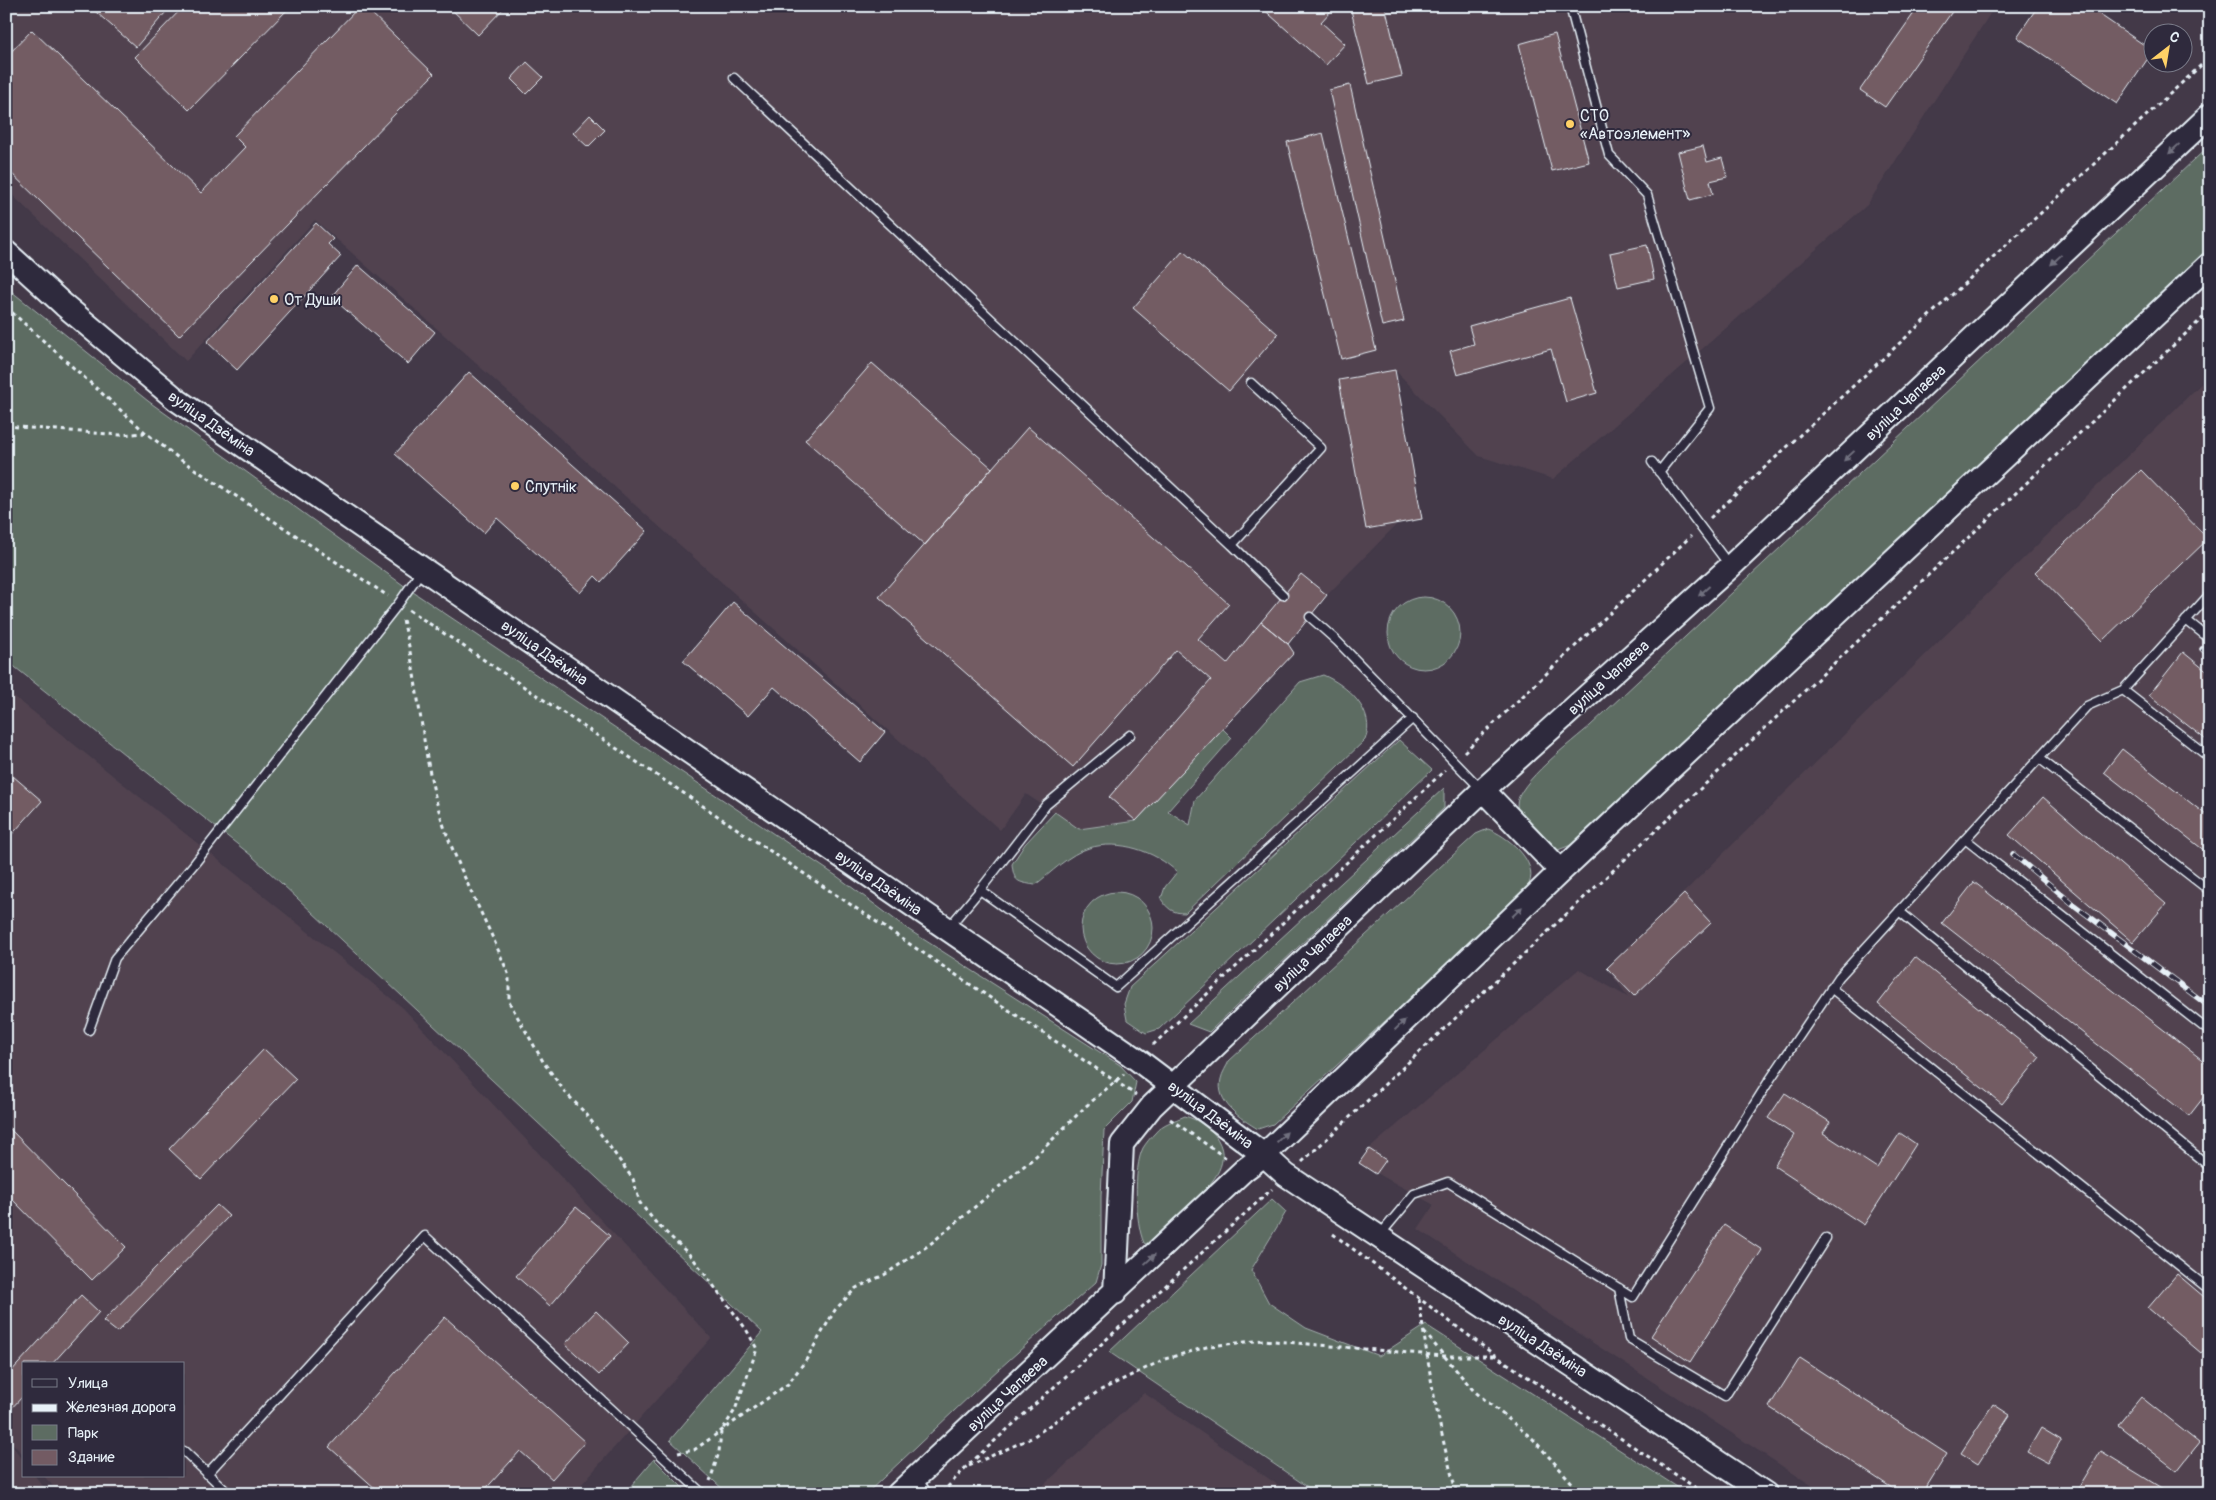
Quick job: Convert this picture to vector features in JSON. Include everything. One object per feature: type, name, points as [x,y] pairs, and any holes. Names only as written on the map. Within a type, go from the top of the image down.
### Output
[{"type":"main road","name":"вуліца Чапаева","points":[[1115,1293],[1122,1144],[1152,1106],[1482,790],[1730,567],[2210,115]]},
{"type":"main road","name":"вуліца Дзёміна","points":[[6,252],[64,305],[177,400],[1174,1086],[1264,1155],[1279,1186],[1378,1237],[1766,1494]]},
{"type":"main road","name":"вуліца Чапаева","points":[[898,1494],[922,1486],[1115,1293],[1244,1170],[1264,1155],[1561,871],[2210,264]]},
{"type":"main road","points":[[1482,790],[1561,871]]},
{"type":"lane","points":[[1570,6],[1609,155],[1647,195],[1710,408],[1659,472]]},
{"type":"lane","points":[[734,78],[1283,595]]},
{"type":"lane","points":[[1232,545],[1321,448],[1251,382]]},
{"type":"lane","points":[[1652,462],[1730,567]]},
{"type":"lane","points":[[89,1030],[115,958],[195,862],[399,603],[423,568]]},
{"type":"lane","points":[[1378,1237],[1414,1194],[1448,1182],[1633,1296],[1769,1081],[1831,988],[1899,910],[2087,706],[2123,690],[2210,594]]},
{"type":"lane","points":[[1310,617],[1337,641],[1482,790]]},
{"type":"lane","points":[[2186,620],[2210,639]]},
{"type":"lane","points":[[2123,690],[2210,758]]},
{"type":"lane","points":[[980,890],[1116,986],[1413,718]]},
{"type":"lane","points":[[948,929],[1046,805],[1130,735]]},
{"type":"lane","points":[[2040,758],[2210,891]]},
{"type":"lane","points":[[1965,839],[2210,1032]]},
{"type":"lane","points":[[1899,910],[2210,1167]]},
{"type":"lane","points":[[1831,988],[2210,1290]]},
{"type":"lane","points":[[207,1474],[425,1236],[706,1491]]},
{"type":"lane","points":[[1619,1288],[1629,1339],[1725,1396],[1826,1238]]},
{"type":"lane","points":[[185,1452],[229,1494]]},
{"type":"path","points":[[671,1455],[694,1450],[788,1384],[806,1360],[835,1310],[856,1288],[884,1275],[928,1245],[1036,1156],[1085,1107],[1117,1081],[1700,527],[2210,57]]},
{"type":"path","points":[[6,307],[146,433],[181,460],[1117,1081],[1244,1170],[1279,1186]]},
{"type":"path","points":[[941,1494],[966,1468],[1279,1186],[2210,311]]},
{"type":"path","points":[[6,426],[120,435],[146,433]]},
{"type":"path","points":[[399,603],[412,658],[436,799],[444,826],[509,976],[509,1002],[544,1063],[565,1092],[592,1122],[633,1180],[640,1203],[656,1224],[692,1257],[746,1329],[757,1349],[735,1410],[721,1432],[719,1452],[706,1491]]},
{"type":"path","points":[[1326,1229],[1496,1356],[1705,1494]]},
{"type":"path","points":[[1419,1298],[1426,1355],[1443,1445],[1457,1494]]},
{"type":"path","points":[[1424,1332],[1474,1391],[1533,1439],[1582,1494]]},
{"type":"path","points":[[966,1468],[1031,1438],[1099,1391],[1165,1359],[1210,1346],[1263,1340],[1426,1355],[1496,1356]]},
{"type":"shaded area","points":[[6,6],[1995,6],[1867,205],[1553,479],[1479,456],[1395,370],[1422,519],[1397,524],[1327,595],[1288,644],[1294,653],[1136,821],[1079,829],[1026,794],[1000,830],[315,220],[186,361],[6,189]]},
{"type":"shaded area","points":[[2210,375],[2210,1494],[1825,1494],[1418,1229],[1434,1205],[1359,1163],[1369,1149],[1579,969],[1629,998],[1607,968]]},
{"type":"shaded area","points":[[6,690],[403,1008],[711,1338],[573,1494],[60,1494],[46,1478],[185,1478],[185,1362],[22,1362],[22,1453],[6,1437]]},
{"type":"shaded area","points":[[1144,1393],[1291,1494],[1034,1494]]},
{"type":"shaded area","points":[[6,1438],[22,1458],[22,1478],[37,1478],[49,1494],[6,1494]]},
{"type":"green space","points":[[2210,145],[2210,247],[1571,845],[1558,850],[1540,837],[1522,817],[1517,805],[1519,796],[1535,774],[1590,726]]},
{"type":"green space","points":[[6,287],[148,401],[410,590],[838,877],[909,930],[1120,1065],[1136,1082],[1132,1102],[1104,1130],[1101,1196],[1101,1265],[1096,1282],[989,1378],[866,1494],[728,1494],[670,1440],[762,1332],[252,856],[6,660]]},
{"type":"green space","points":[[1424,597],[1444,603],[1454,613],[1460,633],[1454,653],[1444,663],[1424,669],[1404,663],[1394,653],[1388,633],[1394,613],[1404,603]]},
{"type":"green space","points":[[1323,675],[1341,685],[1358,701],[1367,719],[1368,730],[1365,740],[1185,913],[1171,910],[1161,899],[1165,887],[1177,872],[1158,858],[1124,846],[1100,846],[1082,851],[1067,859],[1035,885],[1020,882],[1015,878],[1012,864],[1025,844],[1055,812],[1079,829],[1136,821],[1222,728],[1232,738],[1168,811],[1190,825],[1195,800],[1300,682]]},
{"type":"green space","points":[[1399,740],[1432,770],[1159,1029],[1146,1033],[1127,1020],[1124,1004],[1130,987]]},
{"type":"green space","points":[[1444,788],[1444,808],[1209,1032],[1188,1024]]},
{"type":"green space","points":[[1488,829],[1512,843],[1525,858],[1531,875],[1529,884],[1520,897],[1273,1124],[1258,1129],[1237,1115],[1226,1102],[1220,1087],[1229,1061],[1476,834]]},
{"type":"green space","points":[[1117,892],[1137,898],[1147,908],[1153,928],[1147,948],[1137,958],[1117,964],[1097,958],[1087,948],[1081,928],[1087,908],[1097,898]]},
{"type":"green space","points":[[1185,1116],[1204,1125],[1218,1140],[1222,1149],[1220,1166],[1217,1174],[1206,1189],[1148,1245],[1144,1243],[1141,1234],[1137,1209],[1136,1195],[1140,1157],[1144,1146],[1158,1130]]},
{"type":"green space","points":[[1272,1199],[1286,1212],[1251,1270],[1269,1303],[1306,1328],[1379,1356],[1426,1325],[1688,1494],[1318,1494],[1109,1352]]},
{"type":"green space","points":[[654,1459],[689,1494],[624,1494]]},
{"type":"building","points":[[89,6],[171,6],[136,47]]},
{"type":"building","points":[[184,6],[291,6],[189,110],[135,57]]},
{"type":"building","points":[[360,6],[364,6],[434,74],[179,336],[6,168],[6,57],[32,30],[201,193],[245,147],[234,136]]},
{"type":"building","points":[[448,6],[506,6],[478,35]]},
{"type":"building","points":[[1260,6],[1323,6],[1330,12],[1321,22],[1345,44],[1326,65]]},
{"type":"building","points":[[1350,6],[1385,6],[1402,76],[1369,84]]},
{"type":"building","points":[[1919,6],[1956,6],[1885,107],[1860,90]]},
{"type":"building","points":[[2038,6],[2087,6],[2144,45],[2144,64],[2117,104],[2017,37]]},
{"type":"building","points":[[1555,34],[1589,162],[1552,171],[1519,44]]},
{"type":"building","points":[[527,62],[543,77],[526,94],[511,79]]},
{"type":"building","points":[[1350,85],[1404,321],[1382,326],[1329,90]]},
{"type":"building","points":[[590,115],[605,130],[588,147],[573,133]]},
{"type":"building","points":[[1323,133],[1376,350],[1341,359],[1287,142]]},
{"type":"building","points":[[1703,146],[1707,162],[1722,158],[1727,177],[1710,181],[1713,194],[1690,200],[1678,152]]},
{"type":"building","name":"От Души","points":[[316,223],[333,239],[328,244],[341,256],[237,370],[207,342]]},
{"type":"building","points":[[1647,245],[1654,279],[1618,287],[1610,253]]},
{"type":"building","points":[[1183,251],[1278,334],[1229,391],[1133,308]]},
{"type":"building","points":[[358,265],[435,332],[408,364],[331,297]]},
{"type":"building","points":[[1570,298],[1597,393],[1566,402],[1551,349],[1457,375],[1450,351],[1474,344],[1469,326]]},
{"type":"building","points":[[872,363],[992,468],[925,545],[805,440]]},
{"type":"building","points":[[1395,370],[1422,519],[1366,529],[1339,380]]},
{"type":"building","name":"Спутнік","points":[[469,372],[647,531],[601,582],[595,576],[580,593],[497,518],[484,533],[395,454]]},
{"type":"building","points":[[1028,427],[1229,604],[1198,639],[1227,664],[1261,622],[1288,644],[1294,653],[1136,821],[1109,797],[1211,680],[1176,650],[1073,767],[879,597]]},
{"type":"building","points":[[2141,470],[2208,539],[2102,641],[2035,572]]},
{"type":"building","points":[[1301,574],[1327,595],[1288,644],[1261,622]]},
{"type":"building","points":[[733,602],[885,732],[860,762],[774,687],[748,716],[683,661]]},
{"type":"building","points":[[2183,652],[2210,674],[2210,743],[2149,695]]},
{"type":"building","points":[[2122,749],[2210,818],[2210,855],[2104,772]]},
{"type":"building","points":[[6,770],[42,801],[6,841]]},
{"type":"building","points":[[2043,797],[2166,904],[2133,942],[2009,835]]},
{"type":"building","points":[[1974,882],[2210,1066],[2210,1089],[2189,1116],[1942,923]]},
{"type":"building","points":[[1684,894],[1711,923],[1634,996],[1607,968]]},
{"type":"building","points":[[1915,957],[2040,1057],[2002,1104],[1878,1004]]},
{"type":"building","points":[[2210,988],[2210,998],[2205,994]]},
{"type":"building","points":[[264,1049],[296,1079],[201,1179],[169,1149]]},
{"type":"building","points":[[1785,1093],[1830,1122],[1823,1133],[1877,1168],[1900,1133],[1916,1144],[1864,1225],[1774,1166],[1794,1135],[1768,1118]]},
{"type":"building","points":[[6,1125],[126,1247],[92,1280],[6,1193]]},
{"type":"building","points":[[1369,1149],[1386,1160],[1376,1174],[1359,1163]]},
{"type":"building","points":[[217,1205],[229,1216],[117,1332],[103,1321]]},
{"type":"building","points":[[576,1207],[610,1236],[550,1306],[516,1276]]},
{"type":"building","points":[[1724,1225],[1762,1250],[1690,1362],[1651,1336]]},
{"type":"building","points":[[2177,1274],[2210,1302],[2210,1343],[2201,1353],[2148,1308]]},
{"type":"building","points":[[81,1295],[99,1312],[54,1362],[22,1362],[22,1397],[6,1414],[6,1373],[8,1375]]},
{"type":"building","points":[[596,1311],[629,1343],[599,1375],[565,1344]]},
{"type":"building","points":[[445,1317],[585,1442],[552,1479],[520,1451],[481,1494],[374,1494],[377,1490],[329,1447]]},
{"type":"building","points":[[1800,1358],[1947,1454],[1922,1494],[1901,1494],[1769,1407]]},
{"type":"building","points":[[2141,1397],[2199,1443],[2177,1471],[2118,1425]]},
{"type":"building","points":[[1993,1404],[2010,1415],[1978,1464],[1961,1453]]},
{"type":"building","points":[[2041,1428],[2061,1440],[2047,1463],[2027,1452]]},
{"type":"building","points":[[2101,1451],[2168,1492],[2167,1494],[2089,1494],[2079,1487]]},
{"type":"building","points":[[2079,1487],[2089,1494],[2075,1494]]},
{"type":"railway","points":[[2202,649],[2210,656]]},
{"type":"railway","points":[[2013,854],[2074,905],[2210,1007]]},
{"type":"place","name":"СТО «Автоэлемент»","points":[[1570,124]]},
{"type":"place","name":"От Души","points":[[274,299]]},
{"type":"place","name":"Спутнік","points":[[515,486]]}]
